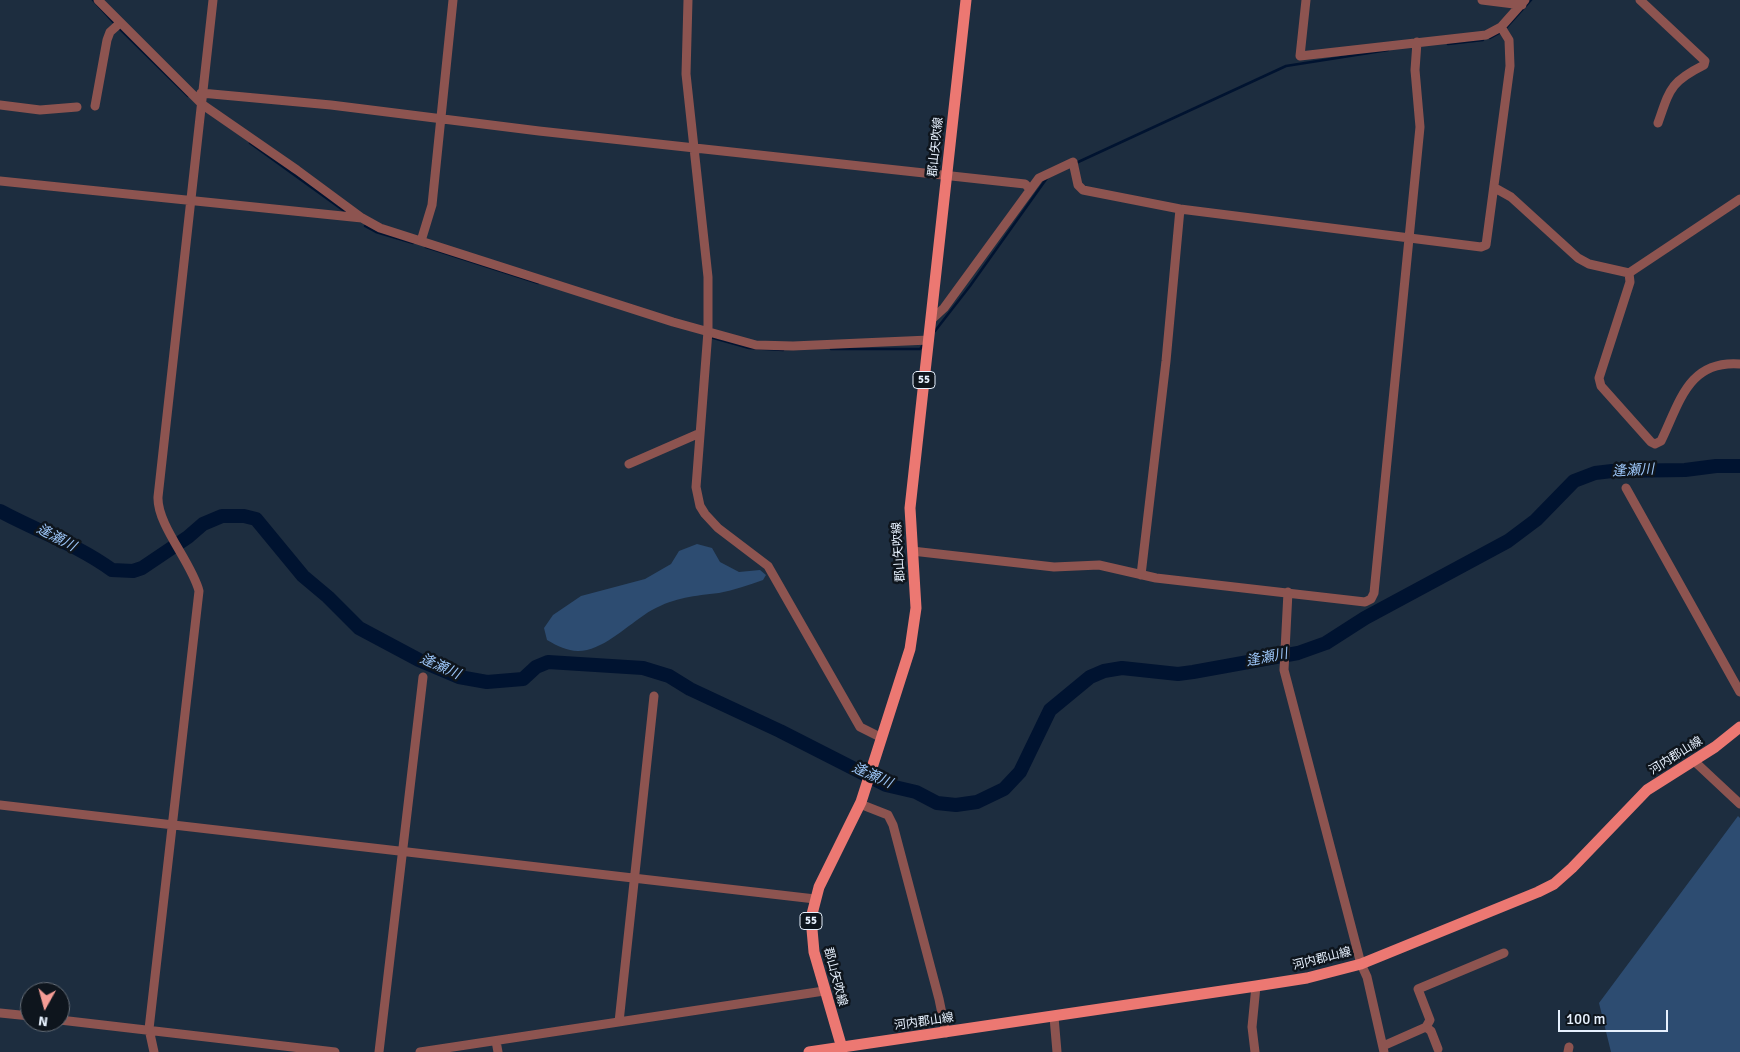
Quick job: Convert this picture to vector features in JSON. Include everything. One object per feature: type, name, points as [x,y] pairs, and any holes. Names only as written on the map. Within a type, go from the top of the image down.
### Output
[{"type":"main road","name":"郡山矢吹線","points":[[842,1050],[824,991],[812,938],[811,918],[815,899],[860,803],[905,666],[914,627],[916,608],[910,508],[966,0]]},
{"type":"main road","name":"河内郡山線","points":[[842,1050],[1307,978],[1361,964],[1488,914],[1554,884],[1572,868],[1647,790],[1715,747],[1740,728]]},
{"type":"main road","points":[[809,1052],[842,1050]]},
{"type":"street","points":[[98,0],[201,98],[362,218],[380,228],[756,345],[889,343],[929,340]]},
{"type":"street","points":[[154,1052],[149,1029],[198,596],[194,578],[158,506],[158,497],[213,0]]},
{"type":"street","points":[[420,241],[432,205],[453,0]]},
{"type":"street","points":[[688,0],[686,74],[708,277],[708,331],[696,487],[700,506],[718,528],[768,566],[860,727],[882,738]]},
{"type":"street","points":[[1306,0],[1300,56],[1417,42],[1480,37],[1492,33],[1501,27],[1524,2]]},
{"type":"street","points":[[1482,0],[1524,2]]},
{"type":"street","points":[[1640,0],[1705,61],[1704,65],[1676,80],[1670,90],[1658,123]]},
{"type":"street","points":[[95,106],[108,36],[120,23]]},
{"type":"street","points":[[931,320],[944,308],[1030,189],[1044,175],[1073,162],[1078,184],[1083,190],[1180,209],[1477,247],[1486,245],[1495,188],[1510,55],[1509,40],[1501,27]]},
{"type":"street","points":[[912,551],[1054,567],[1099,565],[1141,575],[1365,602],[1373,596],[1420,127],[1415,70],[1417,42]]},
{"type":"street","points":[[201,98],[440,117],[539,131],[1024,184],[1030,189]]},
{"type":"street","points":[[0,105],[40,110],[77,107]]},
{"type":"street","points":[[0,181],[362,218]]},
{"type":"street","points":[[1495,188],[1510,197],[1578,258],[1589,264],[1629,273],[1740,200]]},
{"type":"street","points":[[1141,575],[1166,361],[1180,209]]},
{"type":"street","points":[[1629,273],[1630,282],[1598,378],[1601,386],[1651,442],[1655,444],[1661,441],[1695,376],[1708,367],[1740,364]]},
{"type":"street","points":[[629,464],[700,433]]},
{"type":"street","points":[[1626,488],[1740,692]]},
{"type":"street","points":[[1288,592],[1284,639],[1284,670],[1361,964],[1367,977],[1384,1049],[1426,1027],[1430,1020],[1418,989],[1504,953]]},
{"type":"street","points":[[380,1052],[423,676]]},
{"type":"street","points":[[618,1022],[654,696]]},
{"type":"street","points":[[1694,760],[1740,804]]},
{"type":"street","points":[[860,803],[888,815],[893,825],[939,999],[946,1033]]},
{"type":"street","points":[[0,805],[815,899]]},
{"type":"street","points":[[1255,1052],[1252,1027],[1256,986]]},
{"type":"street","points":[[420,1052],[450,1050],[496,1041],[824,991]]},
{"type":"street","points":[[0,1013],[20,1015]]},
{"type":"street","points":[[1054,1017],[1057,1052]]},
{"type":"street","points":[[70,1021],[335,1052]]},
{"type":"street","points":[[1426,1027],[1431,1031],[1438,1049]]},
{"type":"street","points":[[496,1041],[498,1052]]},
{"type":"shaded area","points":[[697,544],[712,548],[720,562],[739,572],[760,570],[766,575],[763,580],[736,589],[669,602],[644,615],[604,643],[587,650],[576,651],[566,649],[547,640],[544,628],[553,615],[581,596],[645,579],[671,564],[679,551]]},
{"type":"shaded area","points":[[1738,816],[1740,818],[1740,1052],[1611,1052],[1599,1003]]},
{"type":"waterway","points":[[93,0],[115,24]]},
{"type":"waterway","points":[[1505,29],[1531,0]]},
{"type":"waterway","points":[[119,28],[188,96]]},
{"type":"waterway","points":[[1490,38],[1501,32]]},
{"type":"waterway","points":[[1448,44],[1483,40]]},
{"type":"waterway","points":[[1076,163],[1286,66],[1388,50]]},
{"type":"waterway","points":[[250,143],[347,213]]},
{"type":"waterway","points":[[935,331],[970,286],[1047,178]]},
{"type":"waterway","points":[[365,226],[376,232],[413,243]]},
{"type":"waterway","points":[[426,247],[538,283]]},
{"type":"waterway","points":[[710,337],[749,348],[783,350]]},
{"type":"waterway","points":[[831,349],[920,349],[923,345]]},
{"type":"waterway","name":"逢瀬川","points":[[0,511],[71,546],[112,570],[133,571],[142,568],[188,537],[203,524],[222,516],[244,516],[256,519],[303,576],[328,597],[359,628],[419,660],[459,677],[487,682],[523,679],[536,667],[548,662],[643,668],[669,676],[690,689],[780,731],[886,785],[916,792],[937,803],[956,805],[977,802],[1004,789],[1020,772],[1050,710],[1090,677],[1104,671],[1122,668],[1178,674],[1298,653],[1326,643],[1365,618],[1508,541],[1536,520],[1574,481],[1595,473],[1612,471],[1685,470],[1716,466],[1740,466]]}]
